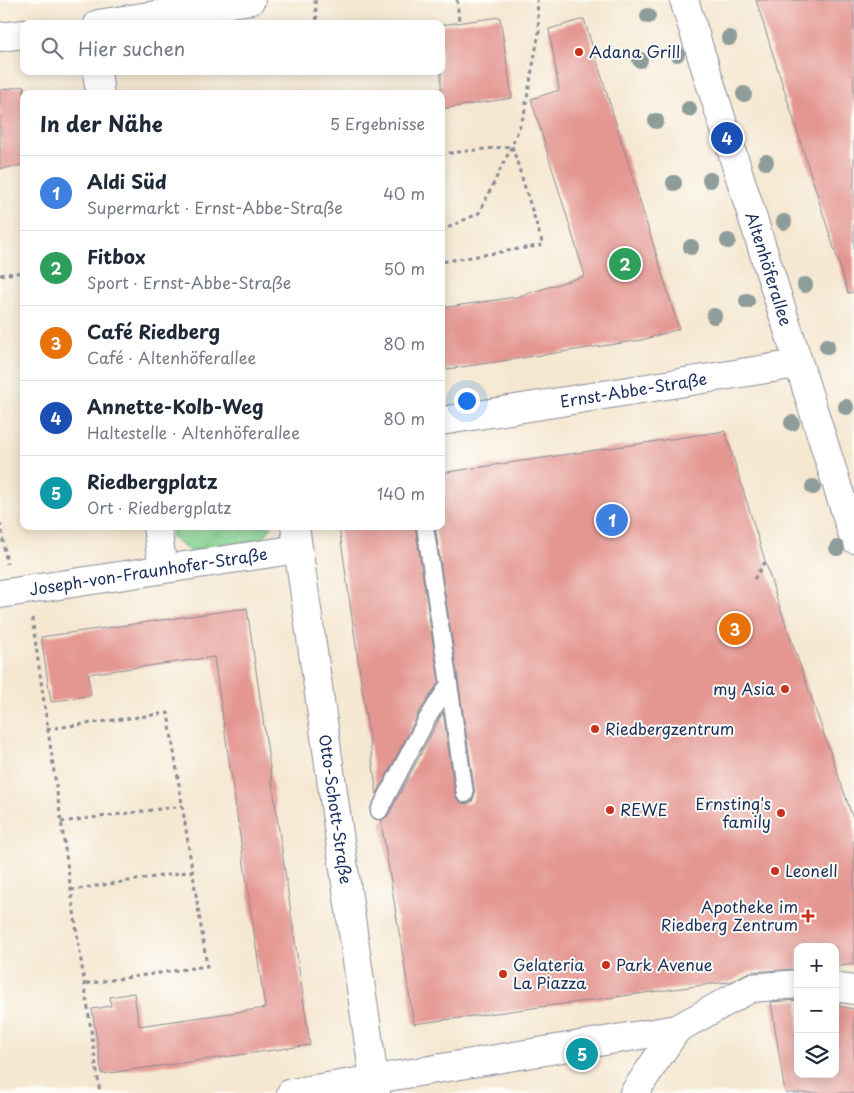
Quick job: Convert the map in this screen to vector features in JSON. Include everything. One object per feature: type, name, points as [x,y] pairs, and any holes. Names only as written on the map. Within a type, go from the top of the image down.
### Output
[{"type":"street","points":[[123,20],[250,0]]},
{"type":"street","name":"Altenhöferallee","points":[[684,0],[797,364],[854,539]]},
{"type":"street","points":[[0,37],[20,34]]},
{"type":"street","points":[[98,75],[99,90]]},
{"type":"street","name":"Ernst-Abbe-Straße","points":[[445,420],[797,364]]},
{"type":"street","points":[[158,530],[163,569]]},
{"type":"street","name":"Joseph-von-Fraunhofer-Straße","points":[[13,592],[163,569],[296,538]]},
{"type":"street","name":"Otto-Schott-Straße","points":[[296,538],[375,1086]]},
{"type":"street","points":[[290,1093],[375,1086],[677,1029],[751,988],[794,984]]},
{"type":"street","points":[[839,988],[854,990]]},
{"type":"street","points":[[634,1093],[677,1029]]},
{"type":"lane","points":[[426,530],[465,794]]},
{"type":"lane","points":[[379,811],[427,719],[449,684]]},
{"type":"path","points":[[315,0],[318,20]]},
{"type":"path","points":[[456,0],[459,22]]},
{"type":"path","points":[[445,229],[479,213],[512,146],[524,115],[539,32],[537,0]]},
{"type":"path","points":[[445,154],[512,146]]},
{"type":"path","points":[[445,261],[543,245],[512,146]]},
{"type":"path","points":[[0,275],[20,272]]},
{"type":"path","points":[[0,523],[13,592],[47,729],[100,1093]]},
{"type":"path","points":[[754,578],[765,562]]},
{"type":"path","points":[[47,729],[168,713],[207,966],[84,984]]},
{"type":"path","points":[[61,822],[183,806]]},
{"type":"path","points":[[71,890],[193,872]]},
{"type":"green space","points":[[171,530],[269,530],[262,540],[190,552],[172,537]]},
{"type":"building","points":[[756,0],[854,0],[854,292],[848,293]]},
{"type":"building","points":[[500,17],[512,98],[445,108],[445,90],[441,90],[441,75],[445,75],[445,24]]},
{"type":"building","points":[[584,19],[679,329],[642,340],[445,369],[445,307],[516,297],[585,276],[531,99],[559,90],[549,29]]},
{"type":"building","points":[[24,86],[24,90],[20,90],[20,166],[0,169],[0,90]]},
{"type":"building","name":"Riedbergzentrum","points":[[725,431],[774,590],[854,821],[854,964],[839,966],[839,943],[794,943],[794,969],[749,972],[730,982],[414,1024],[381,821],[388,816],[443,712],[455,796],[461,803],[467,804],[472,802],[475,793],[436,530],[445,530],[445,472]]},
{"type":"building","points":[[340,530],[416,530],[439,682],[418,714],[377,794]]},
{"type":"building","points":[[247,608],[310,1045],[102,1074],[92,1009],[111,1006],[110,997],[134,993],[139,1026],[265,1008],[214,657],[88,674],[91,695],[51,702],[41,637]]},
{"type":"building","points":[[794,1000],[794,1078],[839,1078],[839,1006],[854,1009],[854,1093],[785,1093],[771,1002]]},
{"type":"place","name":"Adana Grill","points":[[579,52]]},
{"type":"place","name":"Annette-Kolb-Weg","points":[[727,138]]},
{"type":"place","name":"Fitbox","points":[[625,264]]},
{"type":"place","name":"Aldi Süd","points":[[612,520]]},
{"type":"place","name":"Café Riedberg","points":[[735,629]]},
{"type":"place","name":"my Asia","points":[[785,689]]},
{"type":"place","name":"Riedbergzentrum","points":[[595,729]]},
{"type":"place","name":"REWE","points":[[610,810]]},
{"type":"place","name":"Ernsting's family","points":[[781,813]]},
{"type":"place","name":"Leonell","points":[[775,871]]},
{"type":"place","name":"Apotheke im Riedberg Zentrum","points":[[808,916]]},
{"type":"place","name":"Park Avenue","points":[[606,965]]},
{"type":"place","name":"Gelateria La Piazza","points":[[503,974]]},
{"type":"place","name":"Riedbergplatz","points":[[582,1054]]}]
